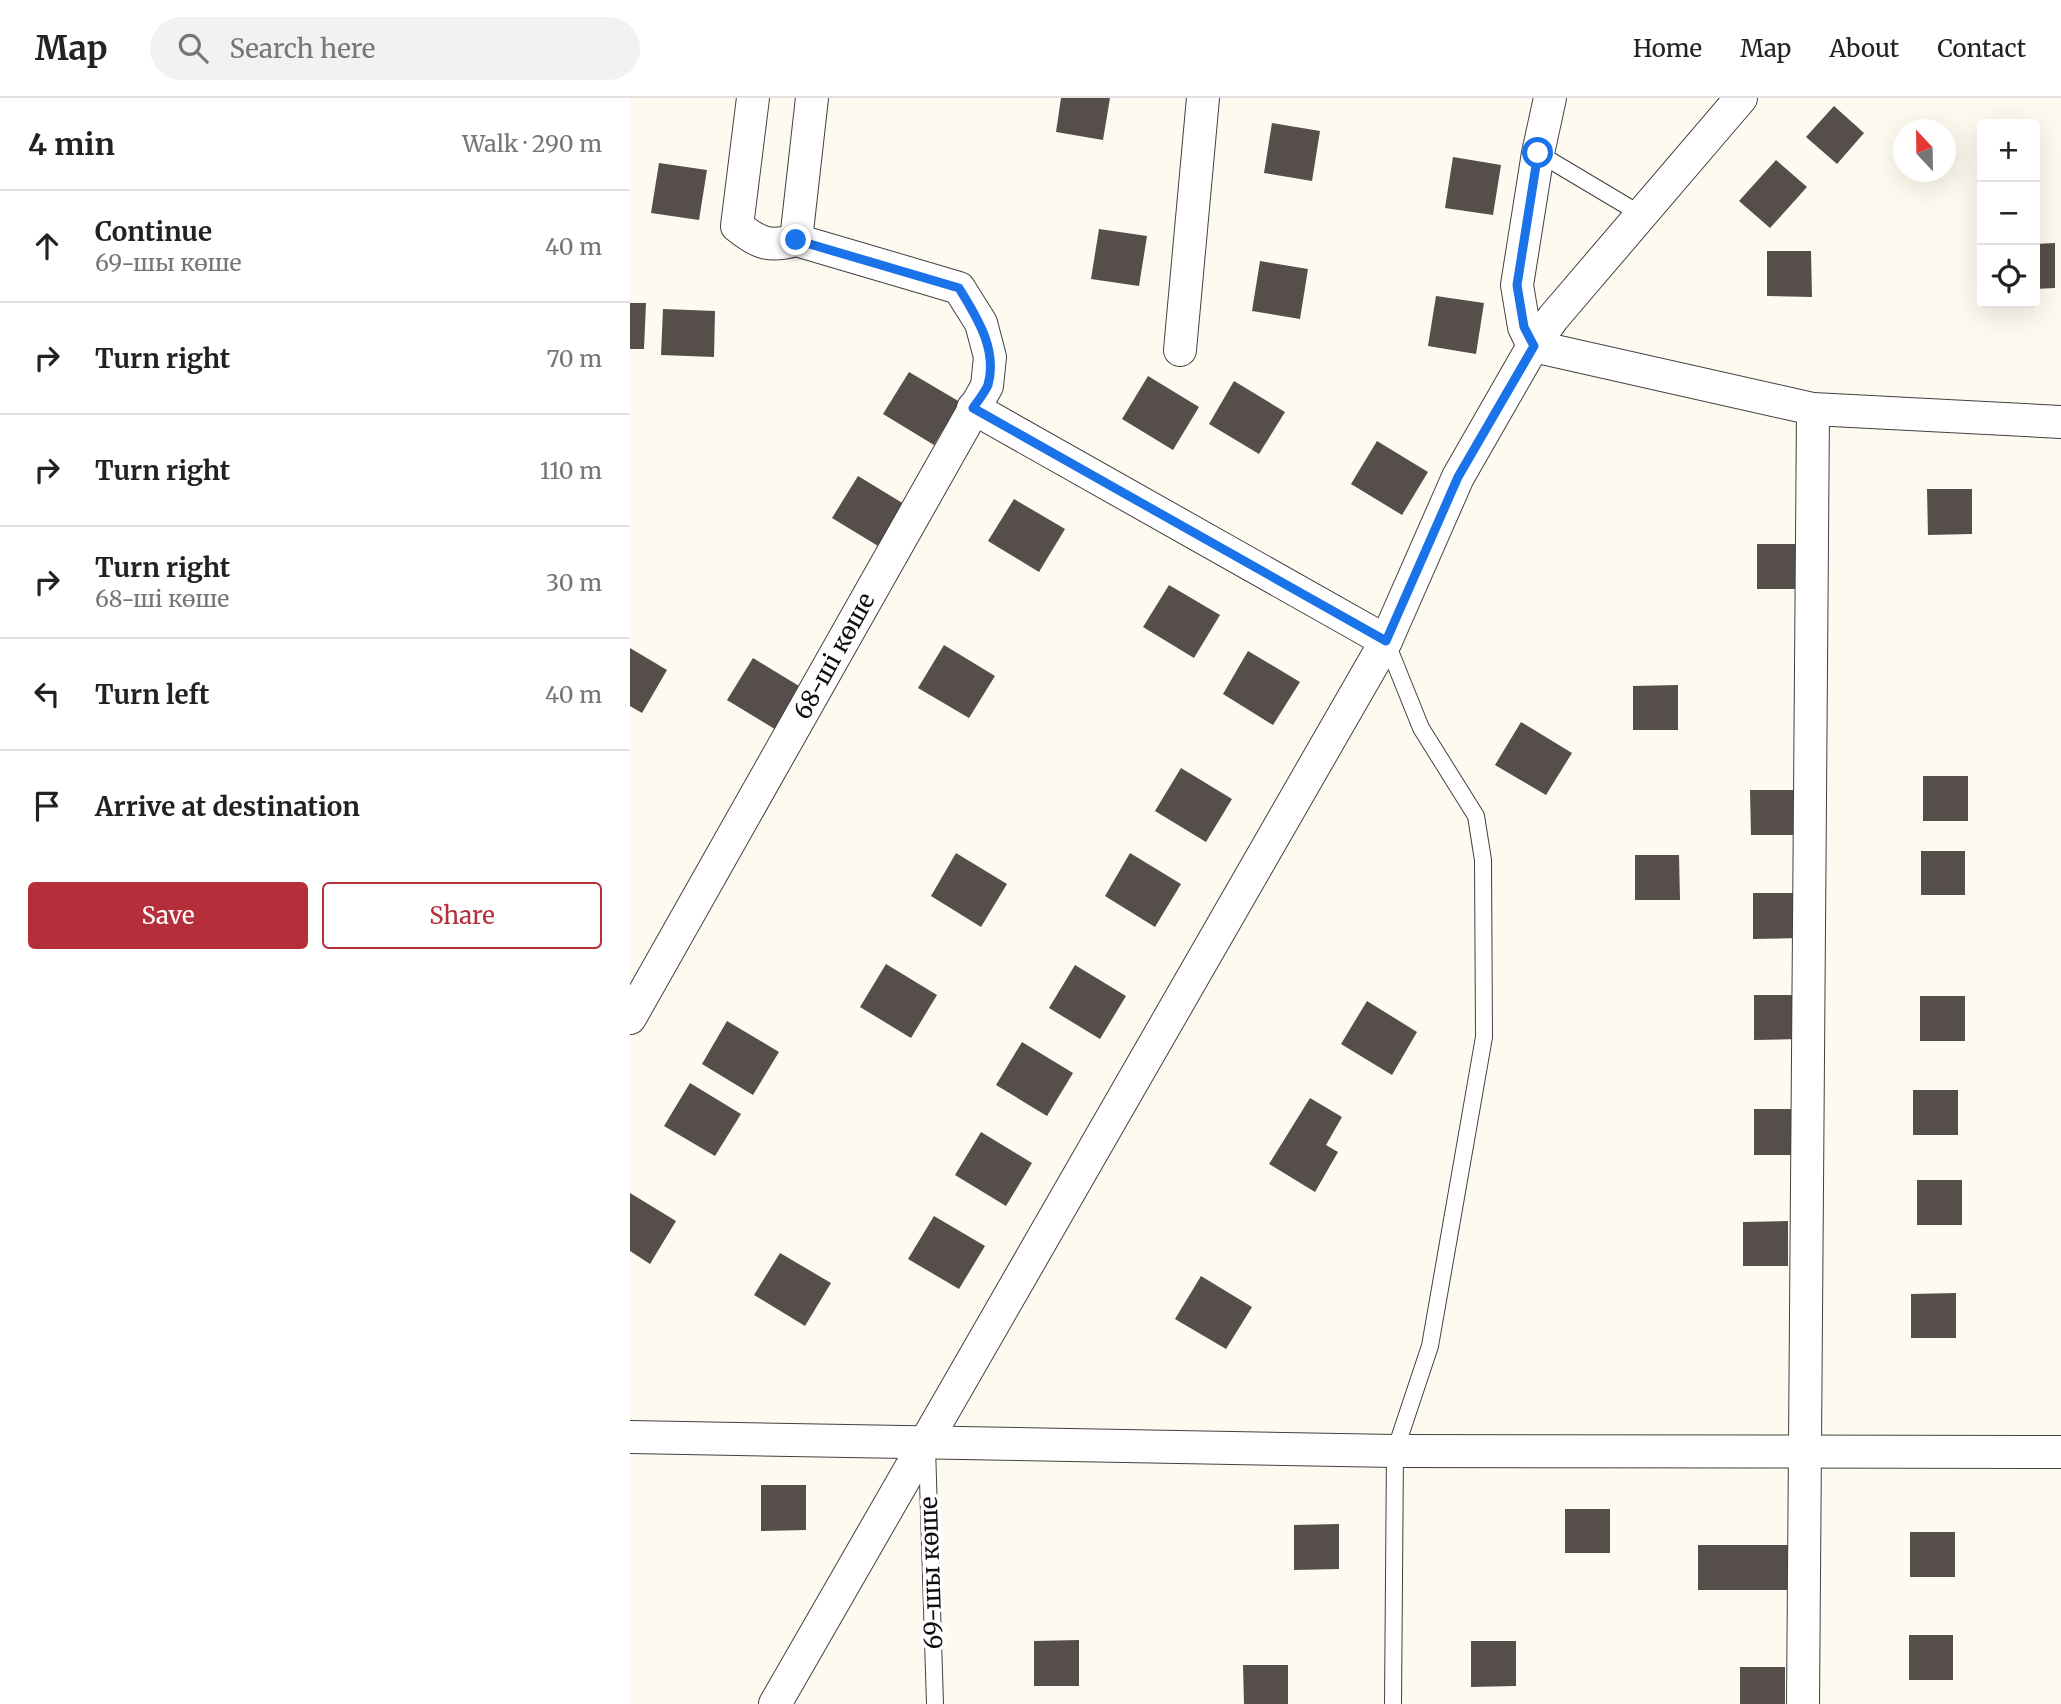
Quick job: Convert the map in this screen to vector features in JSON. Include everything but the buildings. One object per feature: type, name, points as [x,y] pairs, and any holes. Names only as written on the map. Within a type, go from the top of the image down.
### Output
[{"type":"street","points":[[753,98],[737,226],[755,241],[778,246],[796,240],[812,98]]},
{"type":"street","points":[[1180,351],[1203,98]]},
{"type":"street","points":[[1550,98],[1538,153],[1517,285],[1524,327],[1534,346],[1813,410],[2061,422]]},
{"type":"street","points":[[775,1704],[1386,641],[1458,477],[1534,346],[1553,318],[1741,98]]},
{"type":"street","name":"68-ші көше","points":[[630,1018],[973,408],[988,386],[990,358],[981,323],[959,288],[796,240]]},
{"type":"street","points":[[973,408],[1386,641]]},
{"type":"street","points":[[1803,1704],[1813,410]]},
{"type":"street","points":[[630,1437],[1395,1451],[2061,1452]]},
{"type":"lane","points":[[1538,153],[1642,215]]},
{"type":"lane","points":[[1386,641],[1421,728],[1476,816],[1483,873],[1484,1037],[1430,1346],[1395,1451],[1393,1704]]},
{"type":"lane","name":"69-шы көше","points":[[927,1441],[935,1704]]},
{"type":"route","points":[[796,240],[959,288],[981,323],[990,358],[988,386],[973,408],[1386,641],[1458,477],[1534,346],[1524,327],[1517,285],[1538,153]]}]
